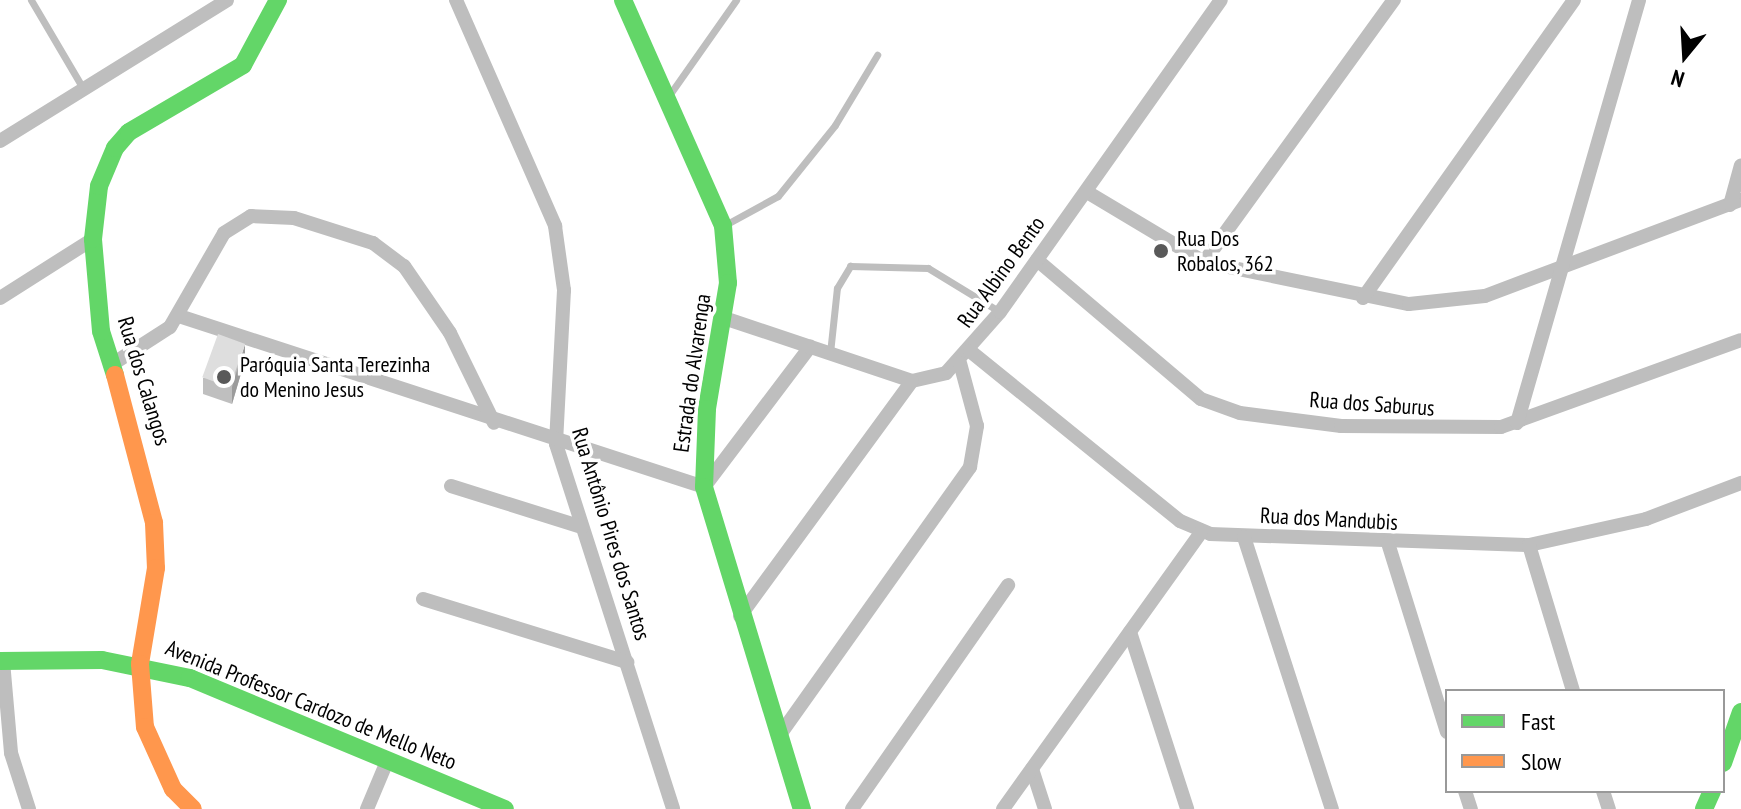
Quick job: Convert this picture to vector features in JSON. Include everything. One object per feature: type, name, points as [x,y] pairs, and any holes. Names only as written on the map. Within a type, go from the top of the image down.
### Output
[{"type":"main road","name":"Rua dos Calangos","points":[[193,809],[173,789],[145,727],[140,664],[156,568],[154,523],[146,471],[111,365],[93,239],[99,186],[115,148],[129,132],[243,65],[278,0]]},
{"type":"main road","name":"Estrada do Alvarenga","points":[[623,0],[723,226],[724,318],[707,409],[704,487],[740,616],[802,809]]},
{"type":"main road","name":"Estrada do Alvarenga","points":[[632,0],[642,42]]},
{"type":"main road","name":"Avenida Professor Cardozo de Mello Neto","points":[[2,661],[140,664],[388,759],[505,809]]},
{"type":"main road","points":[[1725,757],[1741,712]]},
{"type":"street","points":[[0,141],[227,0]]},
{"type":"street","name":"Rua Antônio Pires dos Santos","points":[[456,0],[542,192],[564,260],[556,444],[673,809]]},
{"type":"street","name":"Rua Albino Bento","points":[[912,381],[965,357],[1087,192],[1221,0]]},
{"type":"street","points":[[1204,262],[1394,0]]},
{"type":"street","points":[[1363,298],[1574,0]]},
{"type":"street","points":[[1517,423],[1639,0]]},
{"type":"street","points":[[1087,192],[1204,262],[1363,298],[1453,301],[1560,271],[1735,203],[1741,165]]},
{"type":"street","points":[[111,365],[179,316],[213,247],[251,216],[294,218],[373,243],[421,286],[494,423]]},
{"type":"street","points":[[0,298],[93,239]]},
{"type":"street","name":"Rua dos Saburus","points":[[1037,260],[1221,408],[1399,432],[1517,423],[1741,340]]},
{"type":"street","points":[[179,316],[556,444],[704,487],[810,347]]},
{"type":"street","points":[[724,318],[912,381],[740,616]]},
{"type":"street","points":[[965,357],[1201,532],[1003,809]]},
{"type":"street","points":[[779,736],[970,467],[977,426],[965,357]]},
{"type":"street","name":"Rua dos Mandubis","points":[[1201,532],[1244,537],[1388,543],[1529,545],[1646,519],[1741,483]]},
{"type":"street","points":[[451,486],[582,527]]},
{"type":"street","points":[[1244,537],[1332,809]]},
{"type":"street","points":[[1388,543],[1445,726]]},
{"type":"street","points":[[1529,545],[1572,689]]},
{"type":"street","points":[[852,809],[1008,585]]},
{"type":"street","points":[[423,599],[627,662]]},
{"type":"street","points":[[1130,632],[1187,809]]},
{"type":"street","points":[[2,661],[11,753],[29,809]]},
{"type":"street","points":[[367,809],[388,759]]},
{"type":"street","points":[[1032,769],[1045,809]]},
{"type":"lane","points":[[31,0],[84,90]]},
{"type":"lane","points":[[668,96],[736,0]]},
{"type":"lane","points":[[723,226],[778,196],[849,105],[877,55]]},
{"type":"lane","points":[[830,355],[837,288],[850,266],[928,268],[1000,312]]},
{"type":"building","points":[[218,334],[245,344],[230,387],[202,377]]},
{"type":"traffic: fast","points":[[115,375],[101,331],[93,239],[99,186],[115,148],[129,132],[243,65],[278,0]]},
{"type":"traffic: fast","points":[[623,0],[723,226],[728,283],[707,409],[704,487],[802,809]]},
{"type":"traffic: fast","points":[[0,661],[102,660],[190,678],[505,809]]},
{"type":"traffic: fast","points":[[1725,757],[1741,712]]},
{"type":"traffic: fast","points":[[1704,809],[1711,793]]},
{"type":"traffic: slow","points":[[115,375],[154,523],[156,568],[140,664],[145,727],[173,789],[193,809]]},
{"type":"place","name":"Rua Dos Robalos, 362","points":[[1161,251]]},
{"type":"place","name":"Paróquia Santa Terezinha do Menino Jesus","points":[[224,377]]}]
